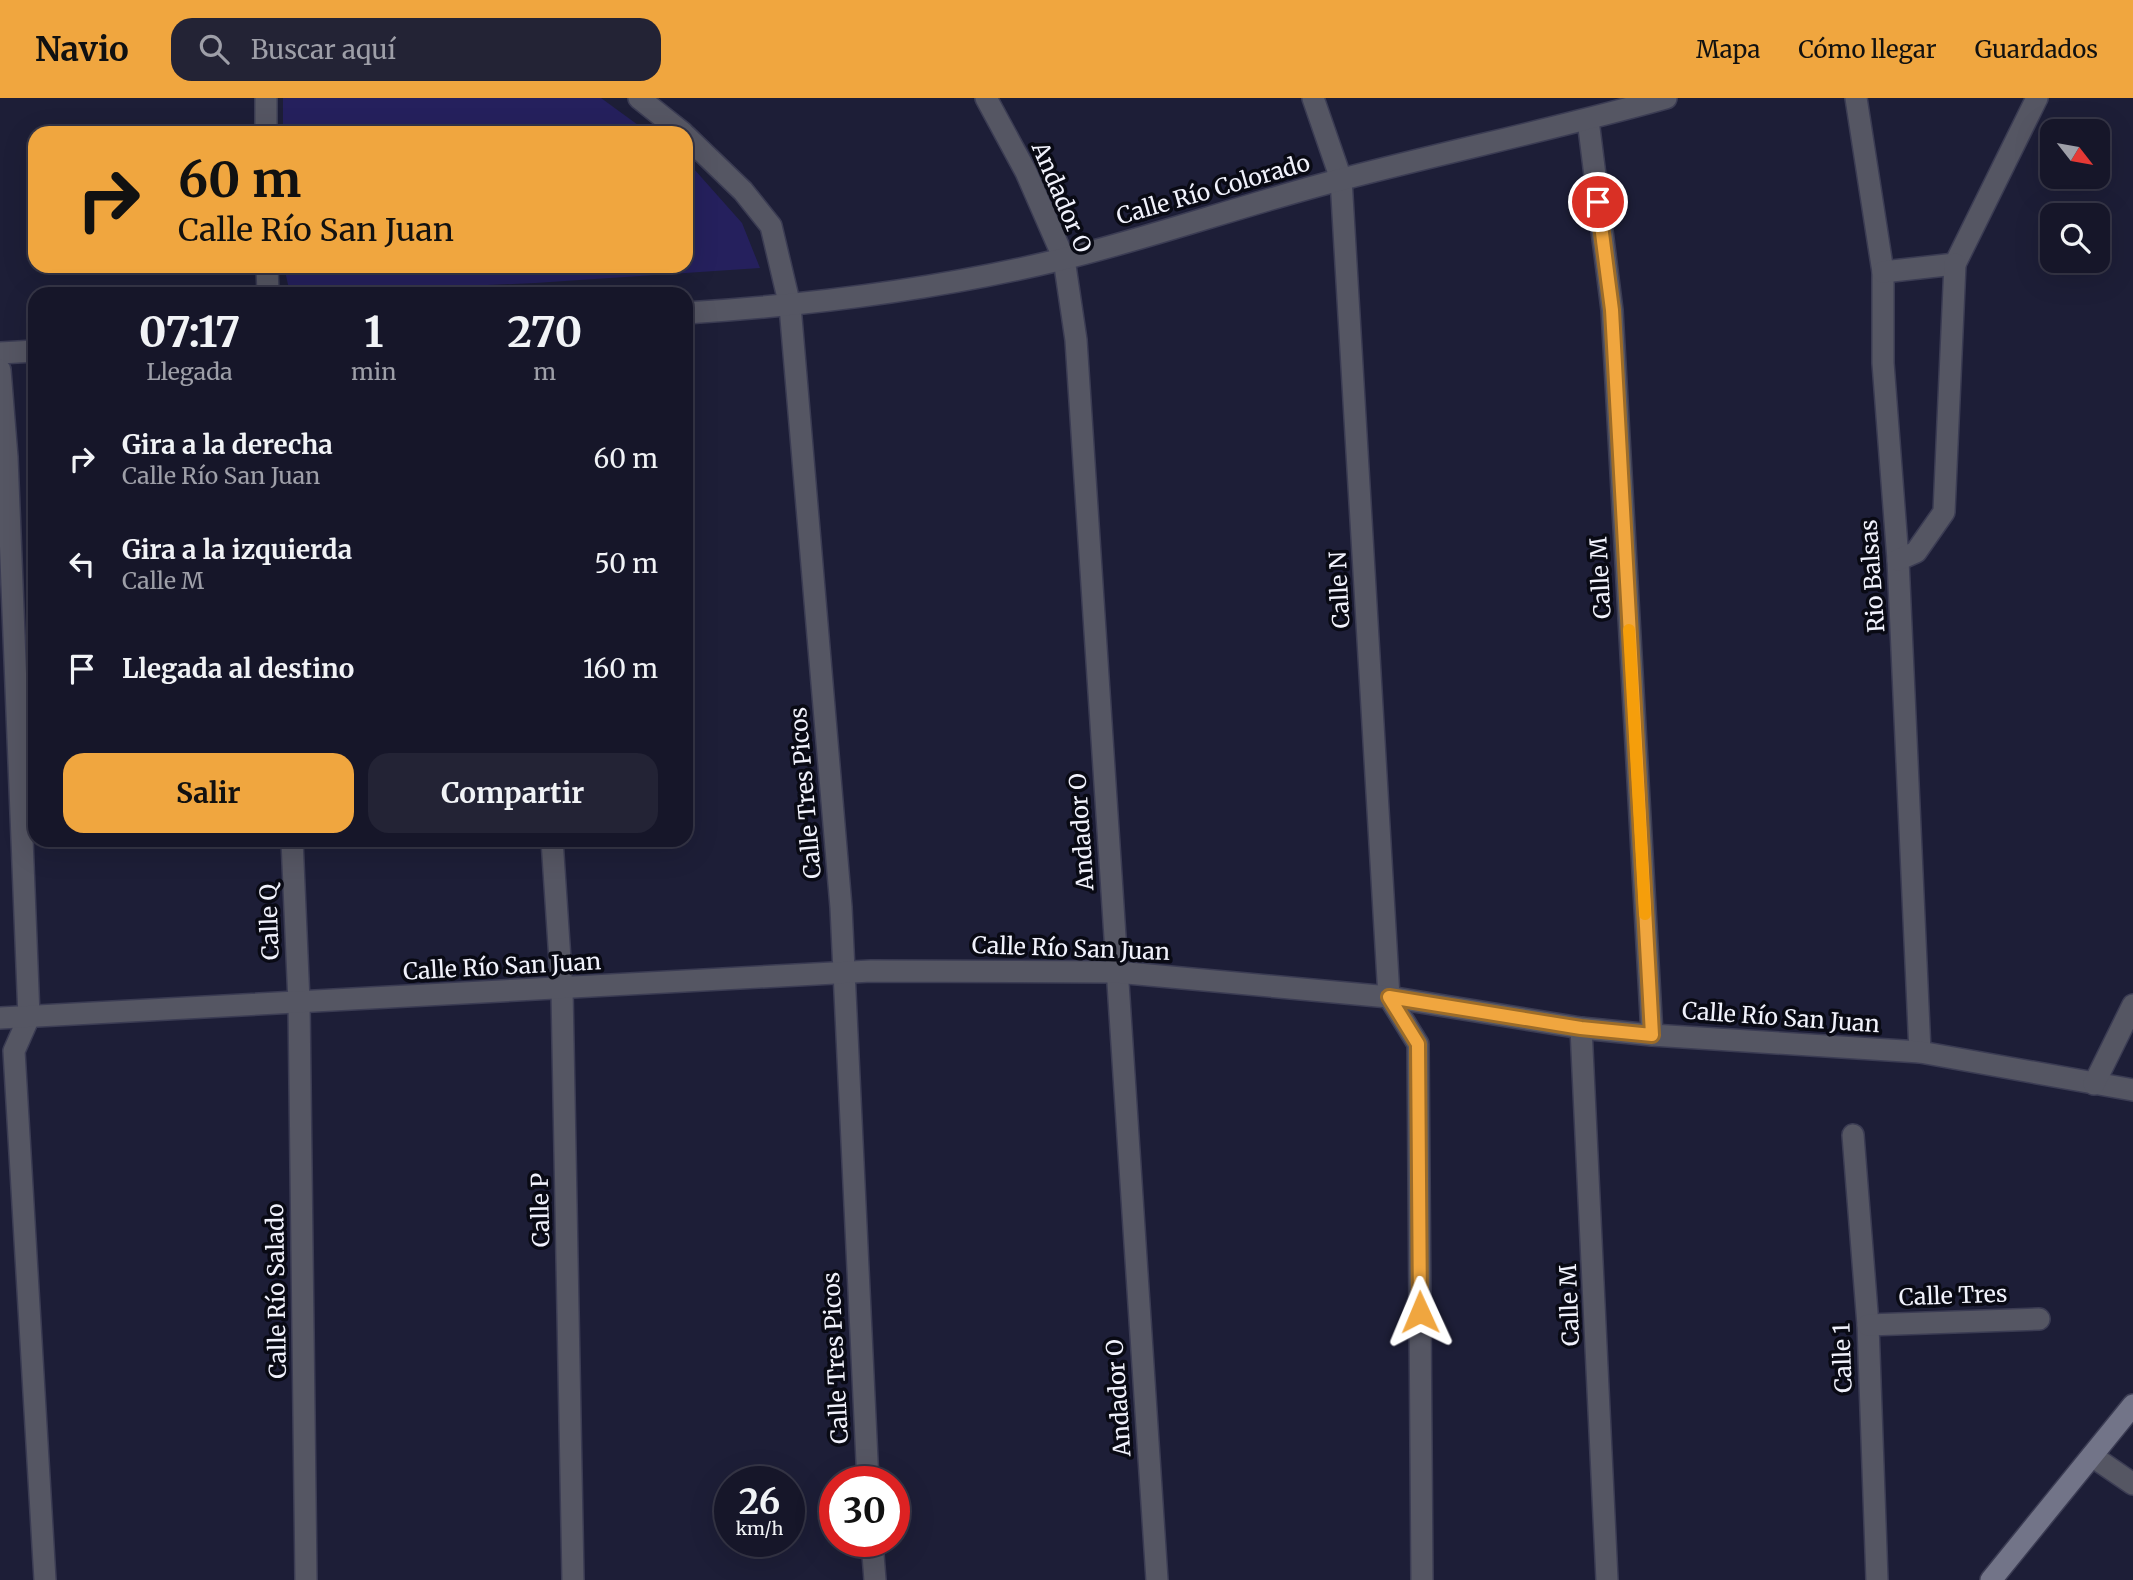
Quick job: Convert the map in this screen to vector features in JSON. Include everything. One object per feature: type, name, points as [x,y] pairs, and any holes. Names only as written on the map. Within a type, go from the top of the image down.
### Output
[{"type":"street","points":[[266,98],[266,126]]},
{"type":"street","name":"Calle Tres Picos","points":[[639,98],[674,126]]},
{"type":"street","name":"Andador O","points":[[986,98],[1026,172],[1064,259],[1076,340],[1157,1580]]},
{"type":"street","name":"Calle N","points":[[1313,98],[1341,179],[1389,997]]},
{"type":"street","name":"Calle Río Colorado","points":[[693,313],[790,306],[932,287],[1064,259],[1341,179],[1588,120],[1666,98]]},
{"type":"street","name":"Rio Balsas","points":[[1856,98],[1883,272],[1882,363],[1898,560],[1920,1052]]},
{"type":"street","points":[[1898,560],[1916,552],[1944,512],[1955,264],[2037,98]]},
{"type":"street","name":"Calle M","points":[[1588,120],[1612,310],[1652,1035]]},
{"type":"street","name":"Calle Tres Picos","points":[[693,143],[743,191],[771,226],[790,306],[845,972],[867,1466]]},
{"type":"street","points":[[1883,272],[1955,264]]},
{"type":"street","points":[[0,354],[28,352]]},
{"type":"street","points":[[0,370],[7,457],[29,1017],[13,1051],[45,1580]]},
{"type":"street","name":"Calle Q","points":[[292,847],[299,1002]]},
{"type":"street","name":"Calle P","points":[[552,847],[562,990],[573,1580]]},
{"type":"street","name":"Calle Río San Juan","points":[[0,1018],[562,990],[845,972],[1116,972],[1389,997],[1581,1028],[1920,1052],[2133,1090]]},
{"type":"street","points":[[1389,997],[1418,1044],[1422,1580]]},
{"type":"street","name":"Calle Río Salado","points":[[299,1002],[306,1580]]},
{"type":"street","points":[[2094,1084],[2133,1005]]},
{"type":"street","name":"Calle M","points":[[1581,1028],[1607,1580]]},
{"type":"street","name":"Calle 1","points":[[1853,1135],[1868,1325],[1877,1580]]},
{"type":"street","name":"Calle Tres","points":[[1868,1325],[2039,1318]]},
{"type":"street","points":[[1991,1580],[2133,1405]]},
{"type":"street","points":[[2092,1456],[2133,1484]]},
{"type":"street","points":[[873,1557],[875,1580]]},
{"type":"shaded area","points":[[283,98],[601,98],[639,126],[283,126]]},
{"type":"shaded area","points":[[693,168],[742,223],[760,268],[693,272]]},
{"type":"shaded area","points":[[286,273],[685,273],[446,287],[288,287]]},
{"type":"slow traffic","points":[[1629,630],[1645,914]]},
{"type":"route","points":[[1420,1312],[1418,1044],[1389,997],[1581,1028],[1652,1035],[1612,310],[1598,202]]}]
